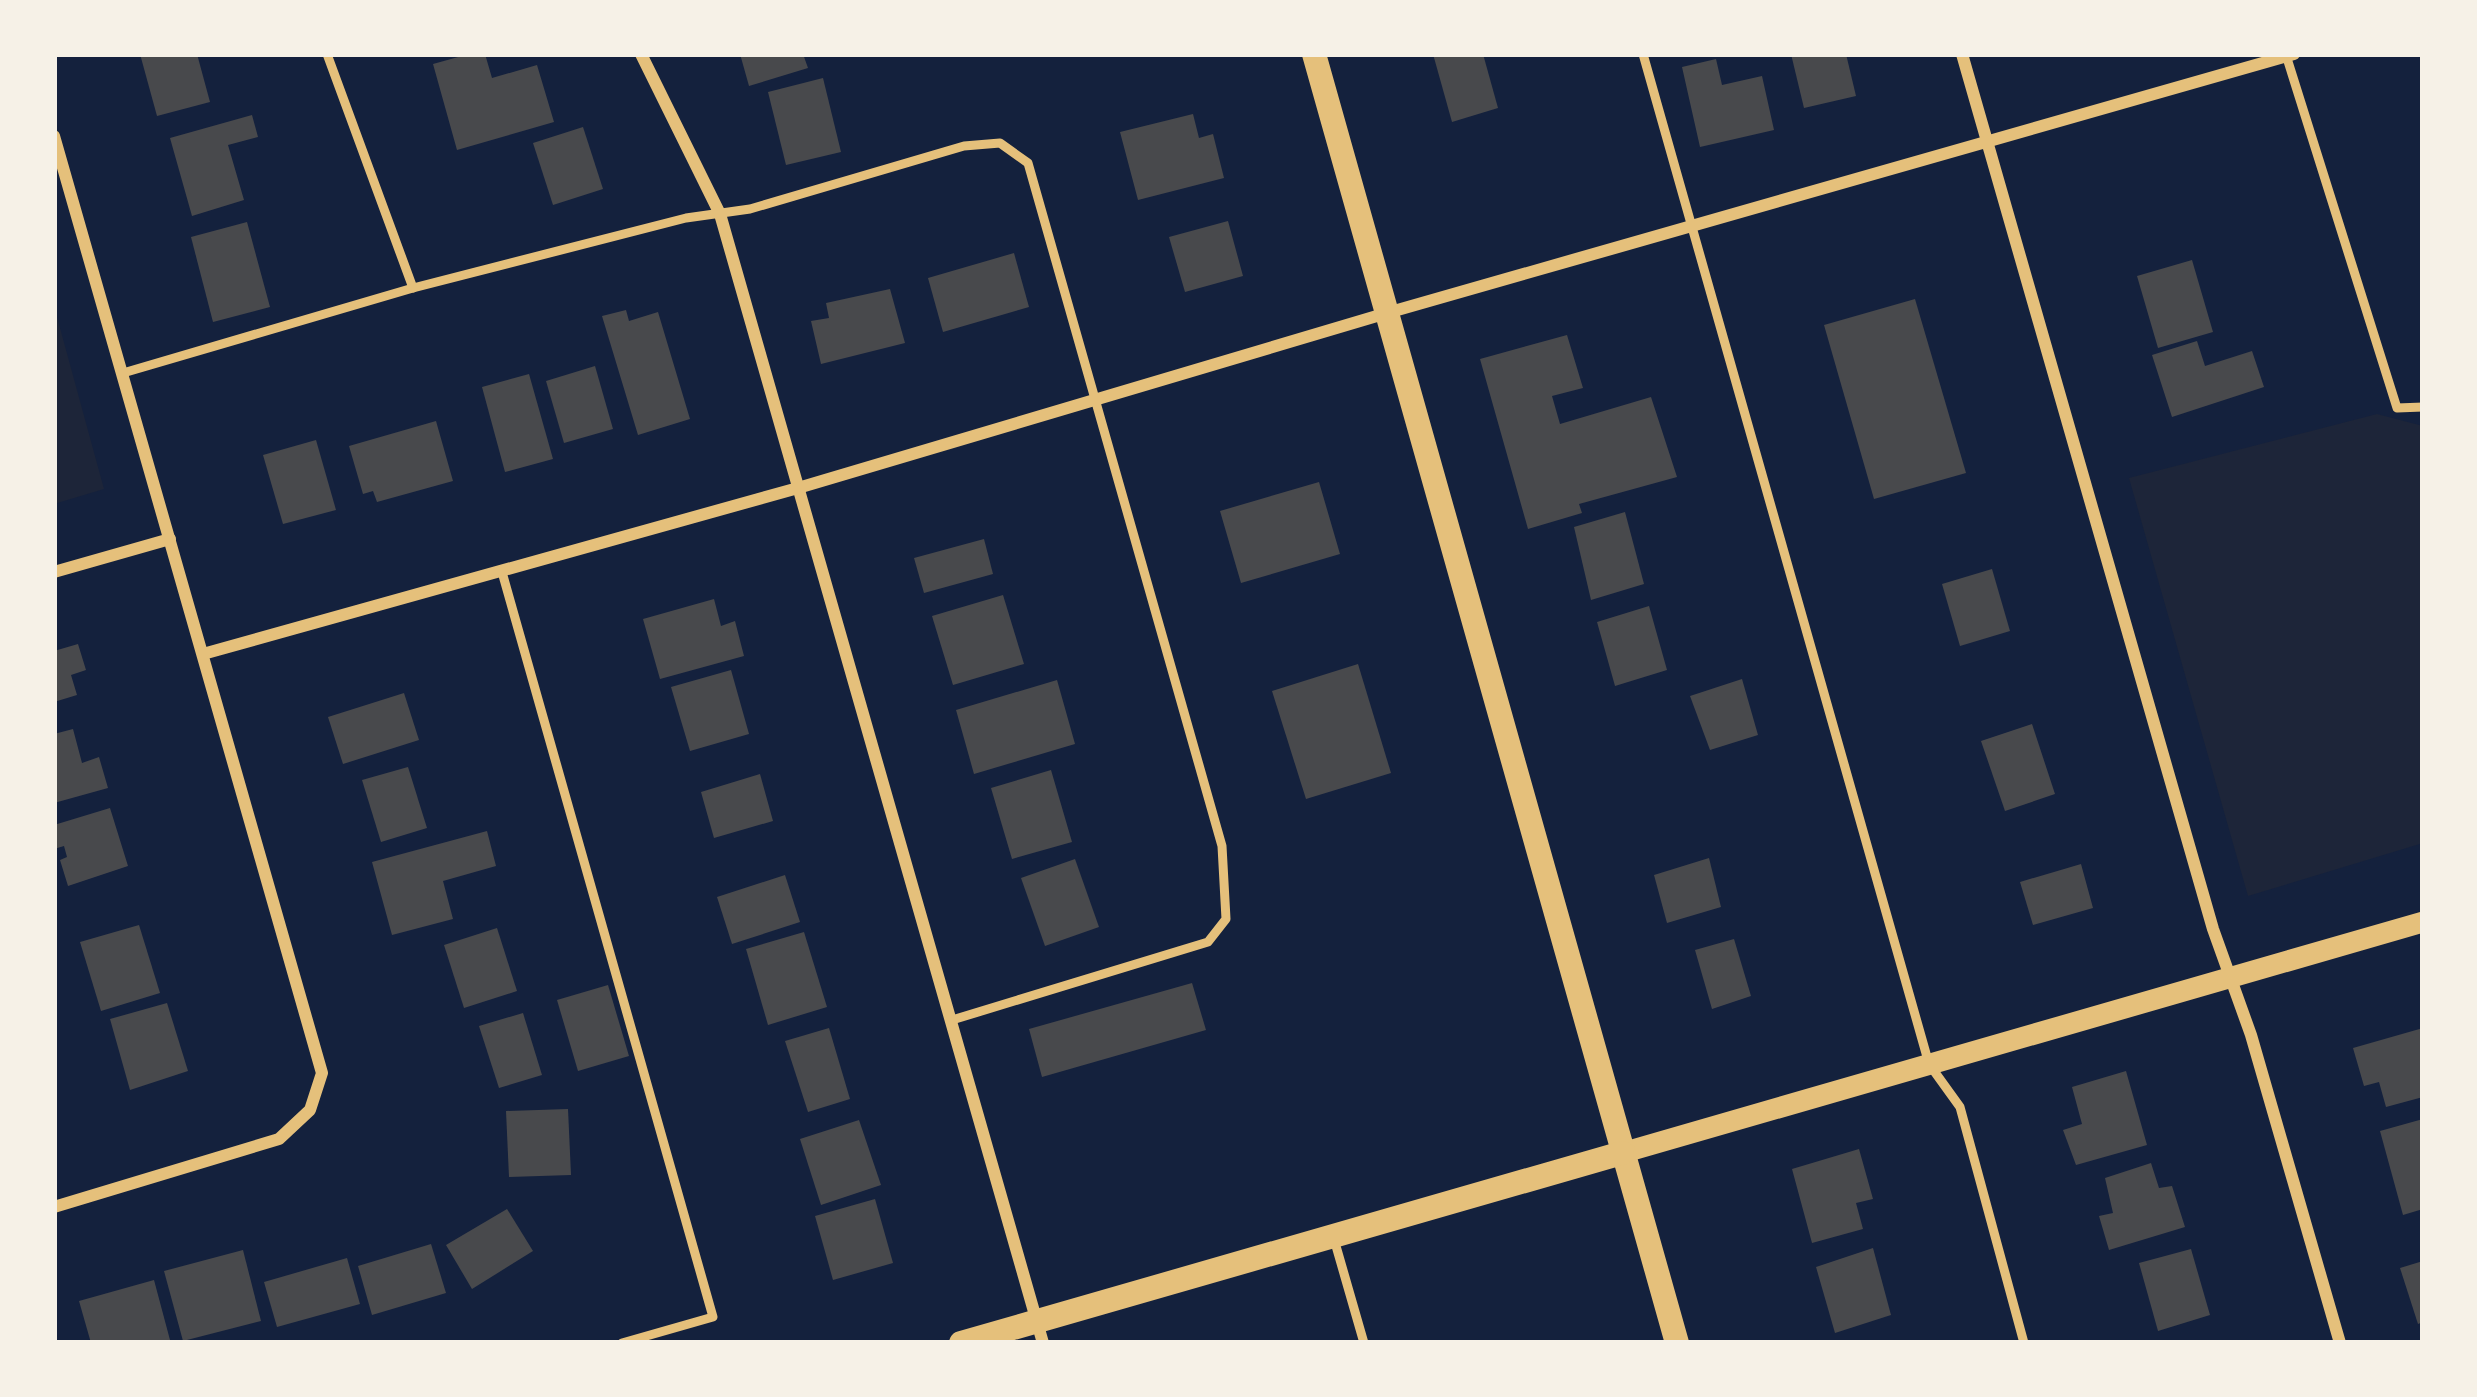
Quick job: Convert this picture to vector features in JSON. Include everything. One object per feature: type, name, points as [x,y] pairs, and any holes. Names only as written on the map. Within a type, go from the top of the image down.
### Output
[{"type":"main road","points":[[1314,54],[1677,1343]]},
{"type":"main road","points":[[961,1343],[1040,1332],[1334,1236],[1622,1153]]},
{"type":"street","points":[[641,54],[720,214],[1040,1332]]},
{"type":"street","points":[[1962,54],[2207,906],[2340,1343]]},
{"type":"street","points":[[203,654],[798,488],[2289,55]]},
{"type":"street","points":[[54,136],[322,1073],[310,1110],[279,1139],[54,1207]]},
{"type":"street","points":[[54,572],[170,539]]},
{"type":"street","points":[[1622,1153],[2423,922]]},
{"type":"lane","points":[[327,54],[412,288]]},
{"type":"lane","points":[[1642,54],[1929,1064],[1960,1107],[2024,1343]]},
{"type":"lane","points":[[2289,55],[2397,408],[2423,407]]},
{"type":"lane","points":[[123,373],[412,288],[686,218],[720,214],[964,146],[1000,143],[1028,163],[1222,846],[1226,919],[1208,942],[952,1020]]},
{"type":"lane","points":[[502,572],[712,1317],[622,1343]]},
{"type":"lane","points":[[1334,1236],[1364,1343]]},
{"type":"shaded area","points":[[54,306],[104,489],[54,504]]},
{"type":"shaded area","points":[[2377,414],[2423,426],[2423,843],[2248,896],[2129,478]]},
{"type":"building","points":[[140,54],[197,54],[210,102],[157,116]]},
{"type":"building","points":[[485,54],[492,78],[537,65],[554,122],[457,150],[433,64]]},
{"type":"building","points":[[740,54],[803,54],[808,68],[749,86]]},
{"type":"building","points":[[1433,54],[1483,54],[1498,108],[1452,122]]},
{"type":"building","points":[[1791,54],[1846,54],[1856,96],[1804,108]]},
{"type":"building","points":[[1716,59],[1722,85],[1762,76],[1774,130],[1700,147],[1682,67]]},
{"type":"building","points":[[823,78],[841,152],[786,165],[768,92]]},
{"type":"building","points":[[1193,114],[1199,138],[1213,134],[1224,178],[1138,200],[1120,132]]},
{"type":"building","points":[[252,115],[258,137],[228,145],[244,200],[192,216],[170,138]]},
{"type":"building","points":[[583,127],[603,189],[553,205],[533,143]]},
{"type":"building","points":[[1228,221],[1243,276],[1185,292],[1169,237]]},
{"type":"building","points":[[247,222],[270,307],[213,322],[191,237]]},
{"type":"building","points":[[1014,253],[1029,307],[943,332],[928,278]]},
{"type":"building","points":[[2192,260],[2213,332],[2158,348],[2137,276]]},
{"type":"building","points":[[890,289],[905,343],[821,364],[811,321],[829,318],[826,303]]},
{"type":"building","points":[[1915,299],[1966,473],[1874,499],[1824,325]]},
{"type":"building","points":[[626,310],[629,321],[658,312],[690,419],[638,435],[602,316]]},
{"type":"building","points":[[1567,335],[1583,388],[1552,396],[1560,424],[1651,397],[1677,477],[1579,504],[1582,513],[1528,529],[1480,359]]},
{"type":"building","points":[[2197,341],[2205,366],[2252,351],[2264,387],[2172,417],[2152,355]]},
{"type":"building","points":[[595,366],[613,429],[564,443],[546,381]]},
{"type":"building","points":[[529,374],[553,459],[505,472],[482,387]]},
{"type":"building","points":[[436,421],[453,481],[377,502],[373,491],[363,494],[349,446]]},
{"type":"building","points":[[316,440],[336,510],[283,524],[263,455]]},
{"type":"building","points":[[1319,482],[1340,554],[1241,583],[1220,511]]},
{"type":"building","points":[[1625,512],[1644,584],[1591,600],[1574,527]]},
{"type":"building","points":[[984,539],[993,574],[924,593],[914,558]]},
{"type":"building","points":[[1992,569],[2010,631],[1960,646],[1942,584]]},
{"type":"building","points":[[1003,595],[1024,664],[953,685],[932,616]]},
{"type":"building","points":[[714,599],[721,626],[735,621],[744,656],[660,679],[643,619]]},
{"type":"building","points":[[1649,606],[1667,670],[1615,686],[1597,622]]},
{"type":"building","points":[[78,644],[86,670],[71,675],[77,695],[54,702],[54,651]]},
{"type":"building","points":[[1358,664],[1391,773],[1306,799],[1272,691]]},
{"type":"building","points":[[731,670],[749,734],[690,751],[671,687]]},
{"type":"building","points":[[1742,679],[1758,735],[1710,750],[1690,696]]},
{"type":"building","points":[[1057,680],[1075,744],[974,774],[956,710]]},
{"type":"building","points":[[404,693],[419,740],[343,764],[328,717]]},
{"type":"building","points":[[2032,724],[2055,794],[2005,811],[1981,741]]},
{"type":"building","points":[[73,729],[82,763],[99,757],[108,788],[54,803],[54,734]]},
{"type":"building","points":[[408,767],[427,828],[381,842],[362,780]]},
{"type":"building","points":[[1051,770],[1072,842],[1012,859],[991,788]]},
{"type":"building","points":[[760,774],[773,821],[714,838],[701,792]]},
{"type":"building","points":[[110,808],[128,866],[68,886],[60,860],[67,857],[64,846],[54,849],[54,825]]},
{"type":"building","points":[[487,831],[496,866],[443,881],[453,919],[392,935],[372,862]]},
{"type":"building","points":[[1709,858],[1721,907],[1667,923],[1654,875]]},
{"type":"building","points":[[1075,859],[1099,927],[1045,946],[1021,878]]},
{"type":"building","points":[[2081,864],[2093,908],[2033,925],[2020,882]]},
{"type":"building","points":[[785,875],[800,922],[732,944],[717,897]]},
{"type":"building","points":[[139,925],[160,993],[101,1011],[80,942]]},
{"type":"building","points":[[497,928],[517,991],[464,1008],[444,945]]},
{"type":"building","points":[[804,932],[827,1007],[768,1025],[746,949]]},
{"type":"building","points":[[1734,939],[1751,996],[1712,1009],[1695,950]]},
{"type":"building","points":[[1192,983],[1206,1030],[1042,1077],[1029,1029]]},
{"type":"building","points":[[608,985],[629,1056],[578,1071],[557,1000]]},
{"type":"building","points":[[167,1003],[188,1071],[130,1090],[110,1019]]},
{"type":"building","points":[[523,1013],[542,1075],[499,1088],[479,1026]]},
{"type":"building","points":[[829,1028],[850,1099],[808,1112],[785,1041]]},
{"type":"building","points":[[2423,1028],[2423,1097],[2386,1107],[2379,1082],[2364,1086],[2353,1048]]},
{"type":"building","points":[[2126,1071],[2147,1145],[2076,1165],[2063,1130],[2082,1124],[2072,1087]]},
{"type":"building","points":[[568,1109],[571,1175],[509,1177],[506,1111]]},
{"type":"building","points":[[2423,1119],[2423,1209],[2403,1215],[2380,1131]]},
{"type":"building","points":[[859,1120],[881,1185],[821,1205],[800,1139]]},
{"type":"building","points":[[1859,1149],[1873,1199],[1856,1203],[1863,1229],[1812,1243],[1792,1169]]},
{"type":"building","points":[[2151,1163],[2159,1188],[2172,1186],[2185,1227],[2109,1250],[2099,1216],[2113,1213],[2105,1178]]},
{"type":"building","points":[[875,1199],[893,1263],[833,1280],[815,1216]]},
{"type":"building","points":[[507,1209],[533,1251],[472,1289],[446,1245]]},
{"type":"building","points":[[431,1244],[446,1293],[372,1315],[358,1266]]},
{"type":"building","points":[[1873,1248],[1891,1315],[1835,1333],[1816,1267]]},
{"type":"building","points":[[2191,1249],[2210,1315],[2158,1331],[2139,1263]]},
{"type":"building","points":[[243,1250],[261,1321],[183,1341],[164,1271]]},
{"type":"building","points":[[347,1258],[360,1304],[277,1327],[264,1282]]},
{"type":"building","points":[[2423,1261],[2423,1322],[2418,1324],[2400,1268]]},
{"type":"building","points":[[154,1280],[170,1340],[91,1343],[79,1301]]}]
